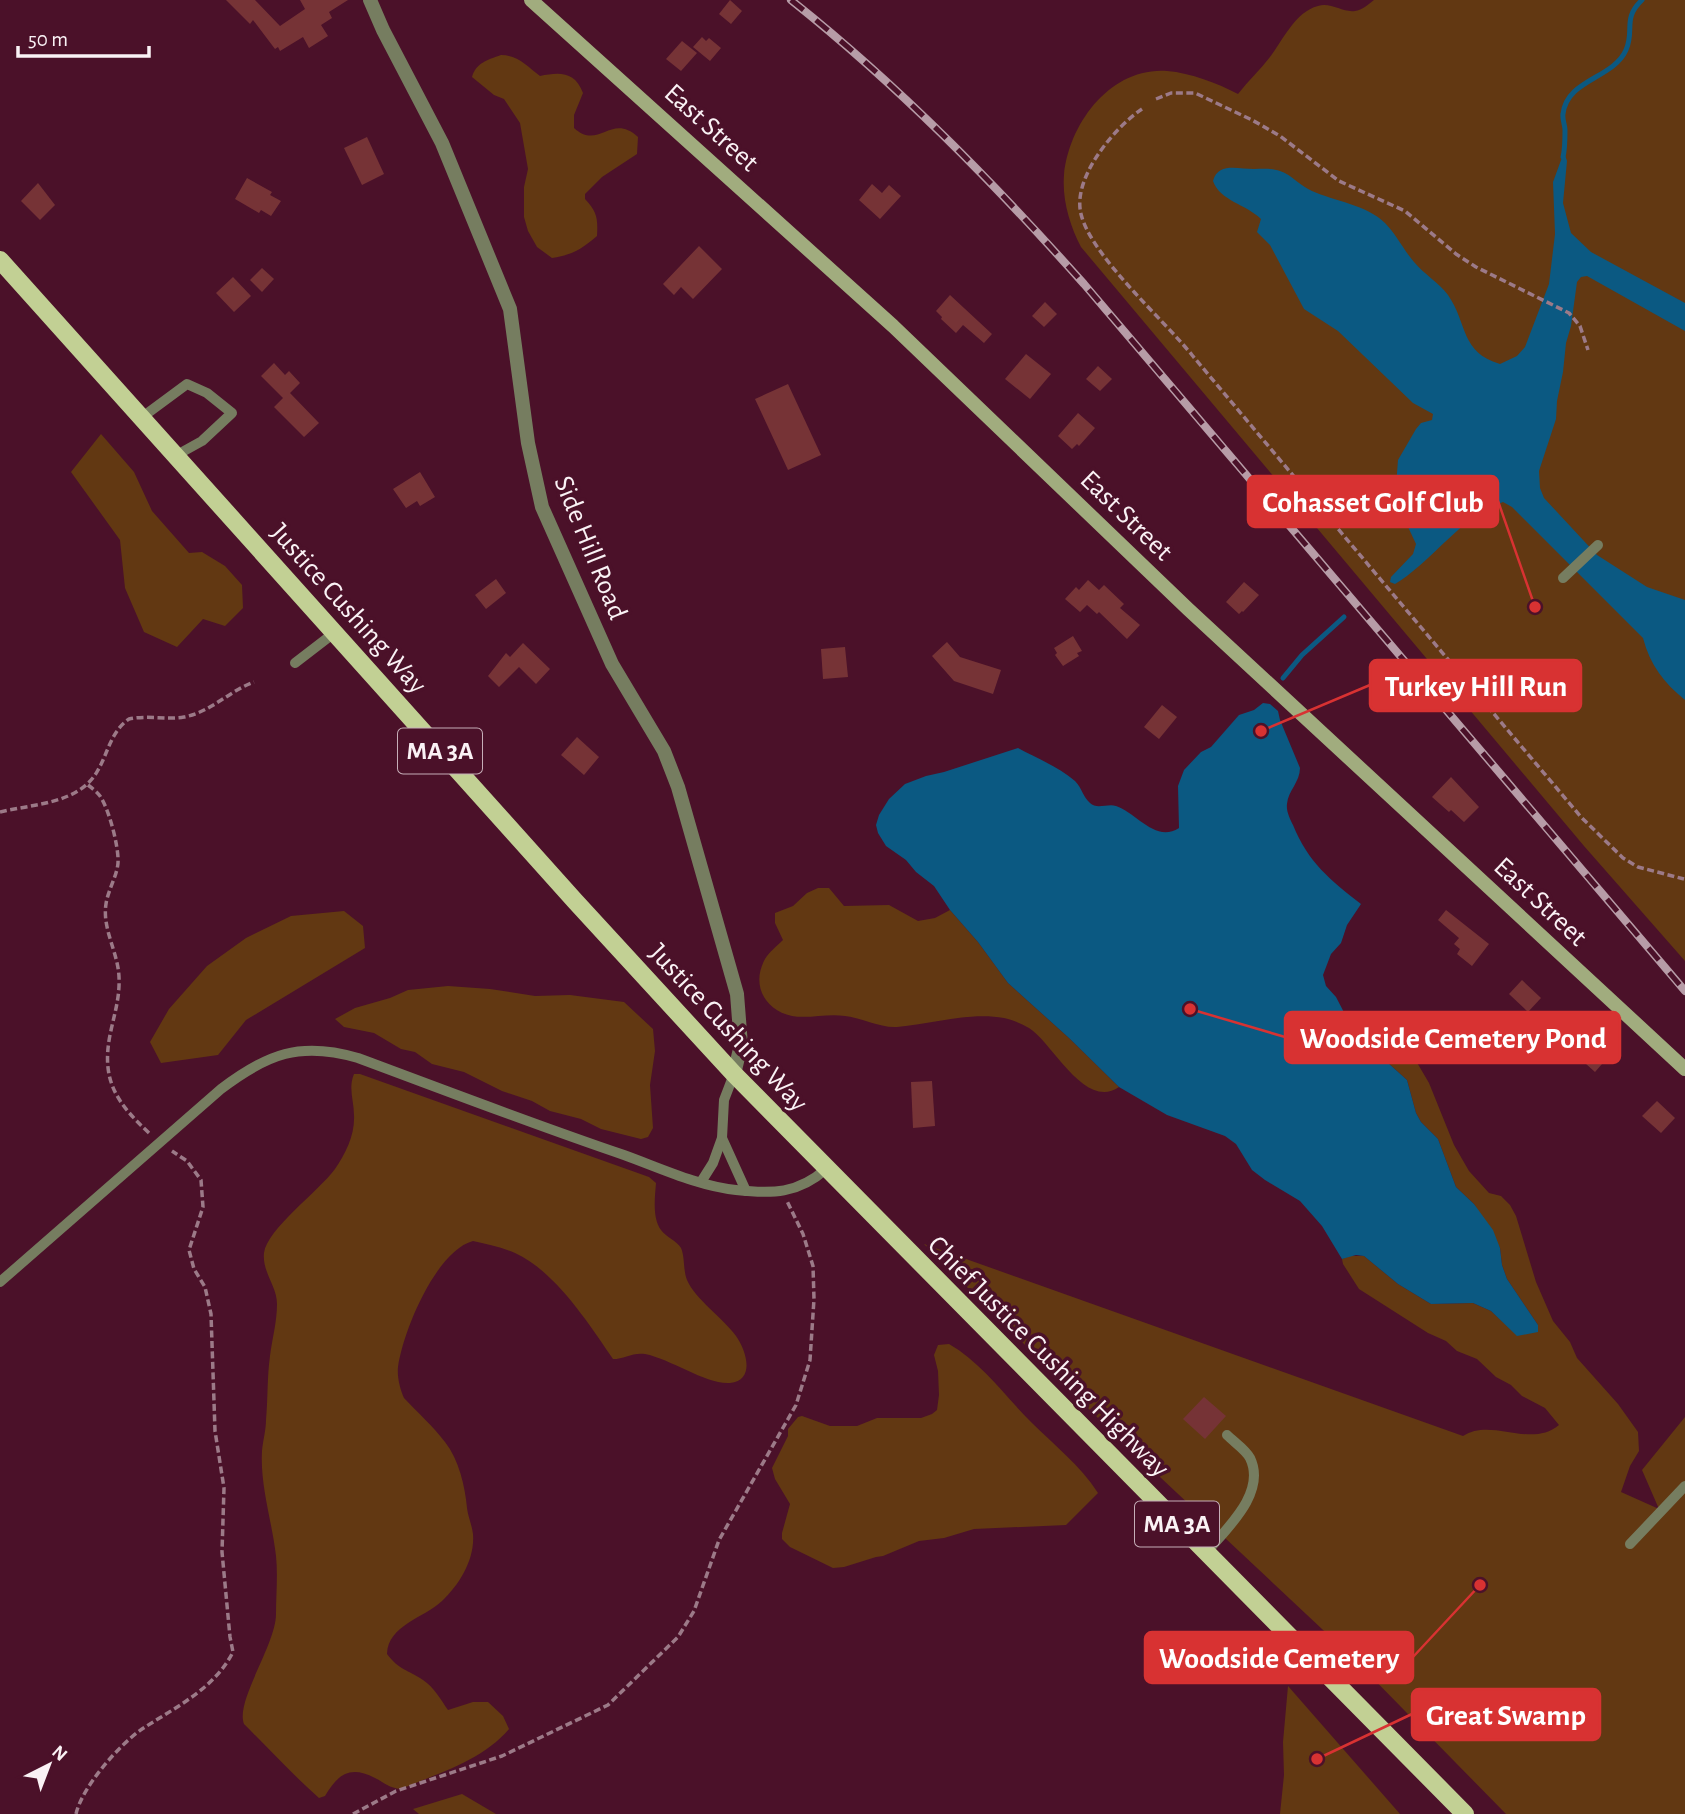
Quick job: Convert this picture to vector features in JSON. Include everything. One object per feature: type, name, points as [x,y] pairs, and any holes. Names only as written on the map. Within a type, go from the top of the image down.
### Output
[{"type":"main road","name":"East Street","points":[[531,0],[893,326],[1188,609],[1685,1069]]},
{"type":"main road","name":"Justice Cushing Way","points":[[0,260],[734,1074],[890,1234]]},
{"type":"main road","name":"Chief Justice Cushing Highway","points":[[890,1234],[1465,1814]]},
{"type":"street","name":"Side Hill Road","points":[[370,0],[442,143],[510,309],[528,443],[542,507],[606,654],[628,695],[664,751],[678,787],[737,993],[741,1045],[734,1074]]},
{"type":"lane","points":[[141,418],[187,384],[207,393],[232,413],[202,441],[175,456]]},
{"type":"lane","points":[[1563,578],[1598,545]]},
{"type":"lane","points":[[295,663],[334,633]]},
{"type":"lane","points":[[0,1282],[221,1089],[257,1064],[296,1051],[325,1050],[358,1058],[701,1182],[747,1191],[784,1191],[805,1185],[826,1169]]},
{"type":"lane","points":[[701,1182],[713,1163],[722,1138],[724,1100],[734,1074]]},
{"type":"lane","points":[[722,1138],[747,1191]]},
{"type":"lane","points":[[1206,1553],[1245,1507],[1252,1489],[1250,1456],[1227,1435]]},
{"type":"lane","points":[[1630,1544],[1685,1486]]},
{"type":"path","points":[[1156,99],[1171,93],[1195,93],[1280,136],[1339,181],[1405,211],[1456,254],[1476,267],[1569,313],[1576,320],[1588,350]]},
{"type":"path","points":[[1142,109],[1126,122],[1107,144],[1083,182],[1080,213],[1093,241],[1118,273],[1197,360],[1581,817],[1623,858],[1638,867],[1684,879]]},
{"type":"path","points":[[0,812],[55,802],[88,785],[121,724],[129,719],[185,717],[216,704],[254,682]]},
{"type":"path","points":[[76,1814],[79,1801],[99,1772],[140,1731],[177,1709],[208,1684],[233,1651],[229,1637],[222,1552],[224,1488],[215,1431],[211,1314],[205,1287],[194,1269],[189,1250],[203,1207],[201,1180],[187,1161],[160,1143],[134,1119],[114,1094],[109,1081],[107,1060],[110,1036],[120,998],[117,957],[106,924],[106,905],[118,864],[117,847],[108,813],[100,796],[88,785]]},
{"type":"path","points":[[353,1814],[396,1791],[502,1756],[608,1705],[678,1637],[694,1611],[719,1540],[796,1405],[810,1360],[813,1266],[803,1234],[784,1191]]},
{"type":"shaded area","points":[[1374,0],[1685,0],[1685,961],[1584,846],[1081,247],[1070,222],[1064,184],[1068,156],[1084,119],[1096,102],[1111,89],[1128,78],[1146,72],[1167,71],[1204,79],[1238,94],[1266,62],[1290,27],[1310,9],[1323,5],[1355,11]]},
{"type":"shaded area","points":[[501,55],[517,59],[540,76],[560,74],[576,80],[583,93],[574,115],[574,128],[583,134],[591,136],[620,128],[629,130],[638,137],[637,154],[602,177],[585,194],[585,199],[596,216],[597,236],[571,253],[552,258],[537,247],[528,231],[524,217],[524,187],[528,169],[520,123],[504,99],[494,95],[472,77],[479,65]]},
{"type":"shaded area","points":[[101,434],[134,472],[152,511],[189,553],[202,552],[225,566],[242,585],[243,608],[225,626],[203,619],[177,647],[144,632],[125,588],[120,540],[71,472]]},
{"type":"shaded area","points":[[818,888],[829,888],[844,906],[889,905],[918,921],[935,918],[950,910],[1008,983],[1119,1087],[1106,1092],[1094,1090],[1082,1083],[1038,1036],[1026,1026],[1007,1019],[977,1016],[891,1027],[839,1015],[792,1016],[774,1008],[763,995],[759,978],[765,959],[783,940],[775,923],[775,913],[793,906],[807,893]]},
{"type":"shaded area","points":[[344,911],[363,926],[365,948],[246,1020],[218,1055],[161,1063],[150,1042],[169,1009],[207,966],[246,938],[291,916]]},
{"type":"shaded area","points":[[448,986],[624,1002],[653,1029],[655,1051],[650,1085],[653,1128],[648,1137],[641,1139],[601,1129],[581,1119],[550,1111],[464,1072],[432,1064],[415,1052],[401,1049],[374,1033],[344,1027],[335,1019],[355,1008],[408,990]]},
{"type":"shaded area","points":[[1369,1033],[1394,1037],[1409,1049],[1429,1083],[1454,1145],[1469,1171],[1489,1193],[1501,1196],[1516,1216],[1536,1282],[1553,1321],[1570,1342],[1577,1358],[1618,1404],[1638,1432],[1639,1451],[1630,1466],[1621,1492],[1659,1509],[1642,1470],[1685,1417],[1685,1814],[1506,1814],[1354,1659],[1112,1432],[924,1244],[1463,1436],[1486,1430],[1524,1434],[1548,1432],[1559,1425],[1545,1408],[1522,1396],[1477,1359],[1457,1351],[1446,1341],[1428,1333],[1359,1289],[1343,1264],[1342,1259],[1364,1256],[1398,1284],[1431,1304],[1473,1303],[1491,1311],[1517,1335],[1538,1325],[1507,1279],[1500,1248],[1474,1204],[1456,1187],[1438,1139],[1416,1113],[1407,1080],[1377,1053]]},
{"type":"shaded area","points":[[354,1074],[649,1177],[656,1183],[655,1207],[658,1225],[681,1248],[686,1276],[691,1287],[736,1336],[747,1364],[746,1371],[738,1381],[721,1383],[645,1354],[613,1359],[570,1300],[530,1261],[505,1249],[473,1241],[459,1248],[446,1260],[434,1276],[414,1314],[401,1352],[398,1375],[404,1398],[440,1436],[458,1465],[472,1531],[472,1553],[455,1587],[435,1607],[400,1629],[393,1636],[387,1654],[400,1667],[427,1683],[448,1710],[473,1702],[488,1702],[503,1716],[509,1729],[473,1758],[401,1789],[366,1774],[352,1772],[340,1777],[325,1796],[319,1798],[244,1724],[245,1701],[270,1641],[276,1614],[276,1556],[264,1490],[262,1451],[277,1304],[265,1266],[264,1253],[274,1233],[335,1169],[346,1150],[354,1122],[351,1089]]},
{"type":"shaded area","points":[[949,1344],[982,1370],[1075,1464],[1098,1493],[1066,1525],[974,1529],[944,1538],[919,1541],[883,1556],[844,1567],[833,1568],[790,1547],[782,1539],[782,1533],[790,1504],[775,1479],[772,1468],[788,1436],[788,1429],[802,1416],[830,1426],[857,1426],[877,1418],[921,1418],[932,1414],[937,1410],[939,1395],[934,1355],[938,1345]]},
{"type":"shaded area","points":[[1288,1686],[1400,1814],[1280,1814]]},
{"type":"shaded area","points":[[462,1794],[496,1814],[419,1814],[413,1809]]},
{"type":"water","points":[[1564,152],[1567,161],[1563,203],[1571,233],[1591,252],[1685,303],[1685,331],[1587,276],[1581,277],[1577,282],[1566,343],[1556,419],[1539,471],[1540,488],[1544,498],[1597,555],[1647,587],[1685,600],[1685,700],[1659,673],[1643,638],[1512,507],[1503,502],[1460,528],[1409,575],[1395,584],[1390,582],[1391,577],[1413,554],[1416,544],[1395,499],[1398,460],[1416,429],[1421,423],[1432,420],[1433,414],[1413,403],[1338,331],[1304,309],[1270,245],[1257,232],[1261,219],[1227,198],[1216,188],[1213,181],[1219,171],[1229,168],[1277,170],[1312,191],[1378,217],[1389,227],[1414,262],[1448,295],[1471,345],[1487,359],[1500,364],[1517,356],[1525,347],[1549,284],[1555,234],[1553,182]]},
{"type":"water","points":[[1263,703],[1270,704],[1278,711],[1300,768],[1287,807],[1299,838],[1321,869],[1361,904],[1347,925],[1341,943],[1331,954],[1323,975],[1326,986],[1336,997],[1349,1022],[1369,1033],[1377,1053],[1407,1080],[1416,1113],[1438,1139],[1456,1187],[1474,1204],[1493,1230],[1507,1279],[1538,1325],[1538,1332],[1517,1336],[1491,1311],[1473,1303],[1431,1304],[1398,1284],[1364,1256],[1342,1259],[1322,1226],[1300,1201],[1252,1170],[1236,1144],[1225,1136],[1167,1115],[1119,1087],[1008,983],[934,886],[886,846],[878,833],[876,825],[879,815],[889,799],[905,784],[1018,748],[1069,776],[1093,805],[1116,806],[1154,829],[1170,832],[1179,828],[1178,786],[1184,770],[1201,752],[1211,747],[1239,715],[1254,710]]},
{"type":"building","points":[[226,0],[255,0],[280,26],[305,9],[300,0],[348,0],[329,12],[332,18],[321,25],[328,36],[309,48],[303,37],[280,51],[278,47],[275,49],[253,20],[250,24]]},
{"type":"building","points":[[730,0],[742,11],[731,24],[719,14]]},
{"type":"building","points":[[702,37],[706,41],[709,38],[721,48],[710,61],[693,47]]},
{"type":"building","points":[[682,41],[697,53],[681,71],[666,59]]},
{"type":"building","points":[[367,137],[384,174],[362,185],[344,148]]},
{"type":"building","points":[[247,178],[272,192],[270,195],[281,201],[271,216],[261,210],[259,213],[235,199]]},
{"type":"building","points":[[38,183],[55,205],[40,220],[21,201]]},
{"type":"building","points":[[872,184],[882,193],[889,185],[901,196],[880,219],[859,200]]},
{"type":"building","points":[[699,246],[722,269],[693,299],[681,287],[674,295],[663,284]]},
{"type":"building","points":[[262,268],[274,279],[262,292],[250,280]]},
{"type":"building","points":[[233,277],[251,296],[234,312],[216,293]]},
{"type":"building","points":[[950,295],[992,334],[984,343],[963,325],[956,333],[941,319],[936,311]]},
{"type":"building","points":[[1045,302],[1057,314],[1044,327],[1032,316]]},
{"type":"building","points":[[1026,354],[1051,374],[1030,399],[1005,379]]},
{"type":"building","points":[[274,363],[285,375],[289,371],[300,383],[290,393],[319,423],[304,437],[274,407],[283,398],[261,376]]},
{"type":"building","points":[[1098,366],[1112,379],[1100,391],[1086,379]]},
{"type":"building","points":[[788,384],[821,455],[788,470],[755,399]]},
{"type":"building","points":[[1078,413],[1095,428],[1079,446],[1077,444],[1072,449],[1058,436]]},
{"type":"building","points":[[420,472],[435,497],[420,506],[417,501],[406,508],[393,489]]},
{"type":"building","points":[[496,579],[506,593],[486,609],[475,595]]},
{"type":"building","points":[[1088,580],[1099,590],[1104,585],[1124,604],[1120,608],[1140,625],[1127,639],[1099,612],[1097,614],[1087,605],[1080,612],[1065,599],[1076,587],[1079,590]]},
{"type":"building","points":[[1244,582],[1259,595],[1239,614],[1226,602]]},
{"type":"building","points":[[1073,636],[1082,651],[1063,666],[1055,655],[1057,653],[1054,648]]},
{"type":"building","points":[[947,642],[960,657],[1001,670],[993,694],[954,681],[932,656]]},
{"type":"building","points":[[523,643],[550,669],[536,684],[519,667],[499,687],[488,676],[506,653],[510,657]]},
{"type":"building","points":[[845,647],[848,677],[823,679],[821,649]]},
{"type":"building","points":[[1162,705],[1177,717],[1159,739],[1144,727]]},
{"type":"building","points":[[577,737],[599,757],[584,775],[561,755]]},
{"type":"building","points":[[1451,777],[1479,807],[1464,822],[1432,797]]},
{"type":"building","points":[[1446,910],[1489,944],[1472,966],[1457,954],[1460,949],[1454,944],[1459,938],[1438,920]]},
{"type":"building","points":[[1522,980],[1541,998],[1528,1012],[1509,994]]},
{"type":"building","points":[[1589,1039],[1609,1056],[1595,1072],[1576,1055]]},
{"type":"building","points":[[932,1081],[935,1126],[913,1128],[911,1082]]},
{"type":"building","points":[[1657,1101],[1675,1118],[1661,1133],[1642,1116]]},
{"type":"building","points":[[1204,1397],[1226,1416],[1205,1439],[1183,1419]]},
{"type":"waterway","points":[[1563,157],[1563,116],[1566,102],[1581,86],[1620,60],[1628,43],[1632,13],[1642,0]]},
{"type":"waterway","points":[[1283,678],[1302,655],[1344,617]]},
{"type":"railway","points":[[791,0],[907,100],[1015,209],[1084,284],[1685,991]]},
{"type":"place","name":"Cohasset Golf Club","points":[[1535,607]]},
{"type":"place","name":"Turkey Hill Run","points":[[1261,731]]},
{"type":"place","name":"Woodside Cemetery Pond","points":[[1190,1009]]},
{"type":"place","name":"Woodside Cemetery","points":[[1480,1585]]},
{"type":"place","name":"Great Swamp","points":[[1317,1759]]}]
